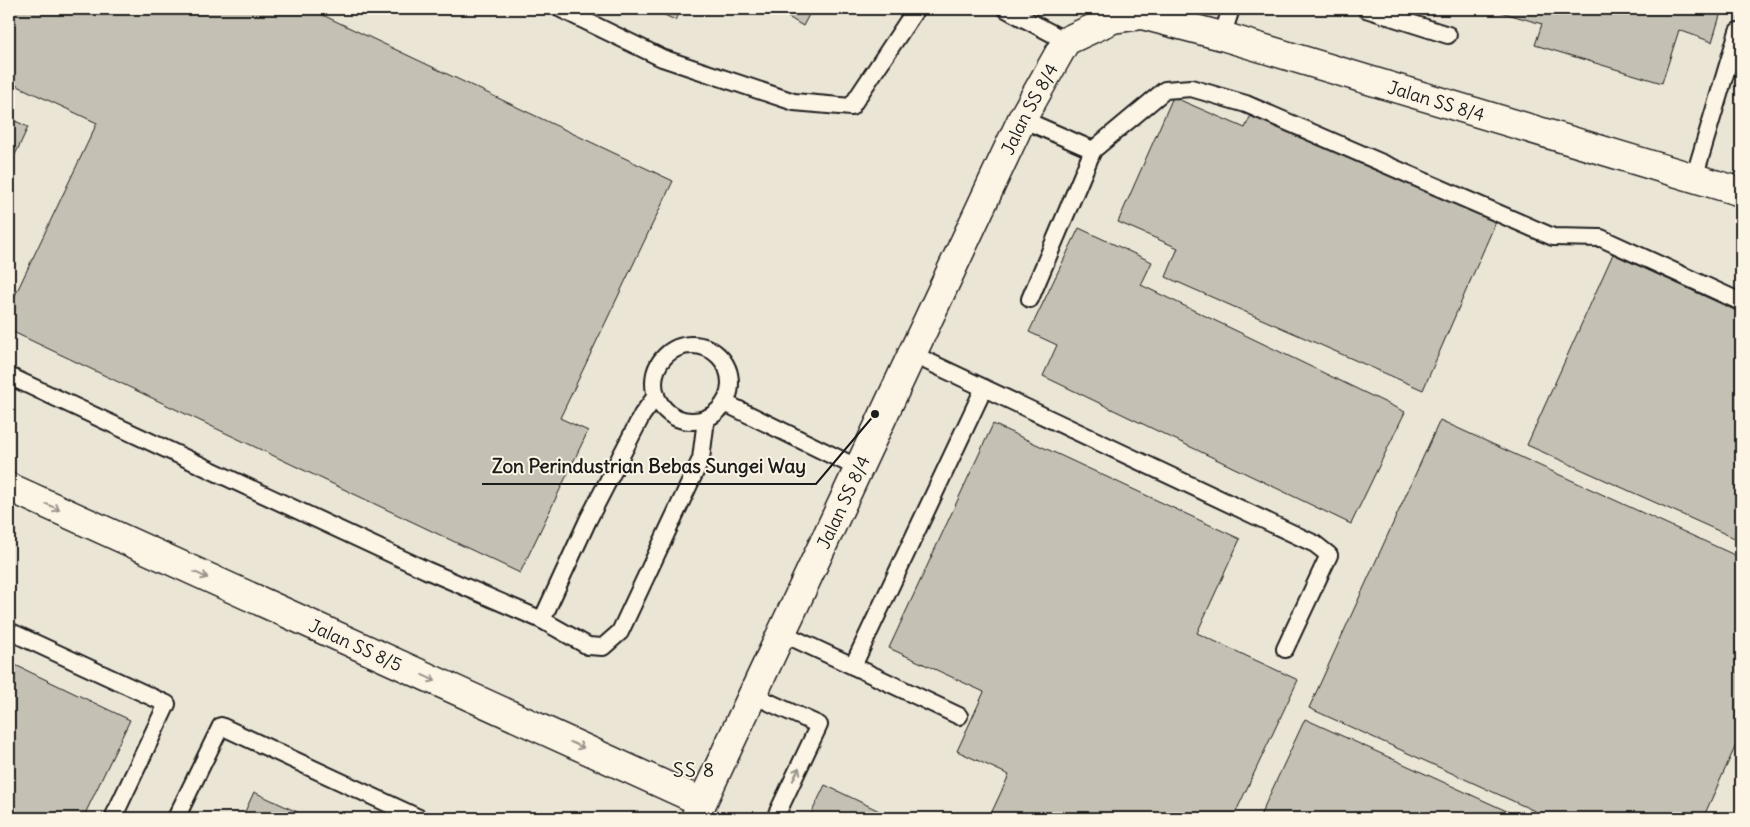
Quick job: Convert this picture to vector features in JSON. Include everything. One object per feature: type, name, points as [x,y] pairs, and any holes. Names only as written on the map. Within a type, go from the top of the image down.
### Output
[{"type":"street","name":"Jalan SS 8/4","points":[[698,810],[1022,119],[1066,41],[1113,18],[1142,15],[1222,36],[1741,192]]},
{"type":"street","name":"Jalan SS 8/5","points":[[9,487],[698,810]]},
{"type":"lane","points":[[561,9],[662,58],[794,102],[851,106],[916,9]]},
{"type":"lane","points":[[1006,9],[1066,41]]},
{"type":"lane","points":[[1222,36],[1231,9]]},
{"type":"lane","points":[[1366,9],[1448,35]]},
{"type":"lane","points":[[1694,178],[1738,31],[1741,32]]},
{"type":"lane","points":[[1030,299],[1093,150],[1165,90],[1191,88],[1246,104],[1553,237],[1601,238],[1741,302]]},
{"type":"lane","points":[[1022,119],[1093,150]]},
{"type":"lane","points":[[696,345],[711,349],[722,359],[729,373],[730,388],[725,403],[706,419],[691,421],[676,418],[664,409],[656,396],[654,381],[658,366],[668,354],[681,346],[696,345]]},
{"type":"lane","points":[[912,354],[1316,544],[1329,555],[1285,650]]},
{"type":"lane","points":[[9,376],[426,570],[542,620],[588,646],[603,647],[620,632],[701,459],[706,419]]},
{"type":"lane","points":[[853,666],[984,388]]},
{"type":"lane","points":[[542,620],[588,520],[642,415],[656,396]]},
{"type":"lane","points":[[725,403],[858,468]]},
{"type":"lane","points":[[9,631],[167,704],[113,818]]},
{"type":"lane","points":[[782,632],[959,716]]},
{"type":"lane","points":[[753,695],[819,726],[775,818]]},
{"type":"lane","points":[[176,818],[221,726],[419,818]]},
{"type":"shaded area","points":[[9,9],[1741,9],[1741,818],[9,818]]},
{"type":"building","points":[[9,9],[310,9],[673,181],[560,418],[588,431],[520,573],[9,330],[9,308],[97,123],[9,82]]},
{"type":"building","points":[[652,9],[683,9],[675,20]]},
{"type":"building","points":[[775,9],[812,9],[803,26]]},
{"type":"building","points":[[1490,9],[1722,9],[1712,42],[1679,30],[1662,83],[1535,45],[1542,24]]},
{"type":"building","points":[[1173,97],[1245,128],[1253,110],[1498,217],[1423,390],[1166,277],[1178,248],[1118,222]]},
{"type":"building","points":[[9,118],[28,127],[9,168]]},
{"type":"building","points":[[1079,228],[1152,262],[1141,285],[1405,412],[1351,524],[1043,376],[1057,345],[1029,332]]},
{"type":"building","points":[[1613,254],[1741,313],[1741,541],[1527,445]]},
{"type":"building","points":[[1440,420],[1741,558],[1741,734],[1703,818],[1550,818],[1309,708]]},
{"type":"building","points":[[993,424],[1240,539],[1197,633],[1298,680],[1233,818],[989,818],[1009,775],[957,751],[984,692],[889,648]]},
{"type":"building","points":[[9,662],[130,720],[83,818],[9,818]]},
{"type":"building","points":[[1305,719],[1522,818],[1259,818]]},
{"type":"building","points":[[825,785],[894,818],[809,818]]},
{"type":"building","points":[[254,792],[310,818],[242,818]]},
{"type":"place","name":"Zon Perindustrian Bebas Sungei Way","points":[[875,414]]},
{"type":"district","name":"SS 8","points":[[694,769]]}]
